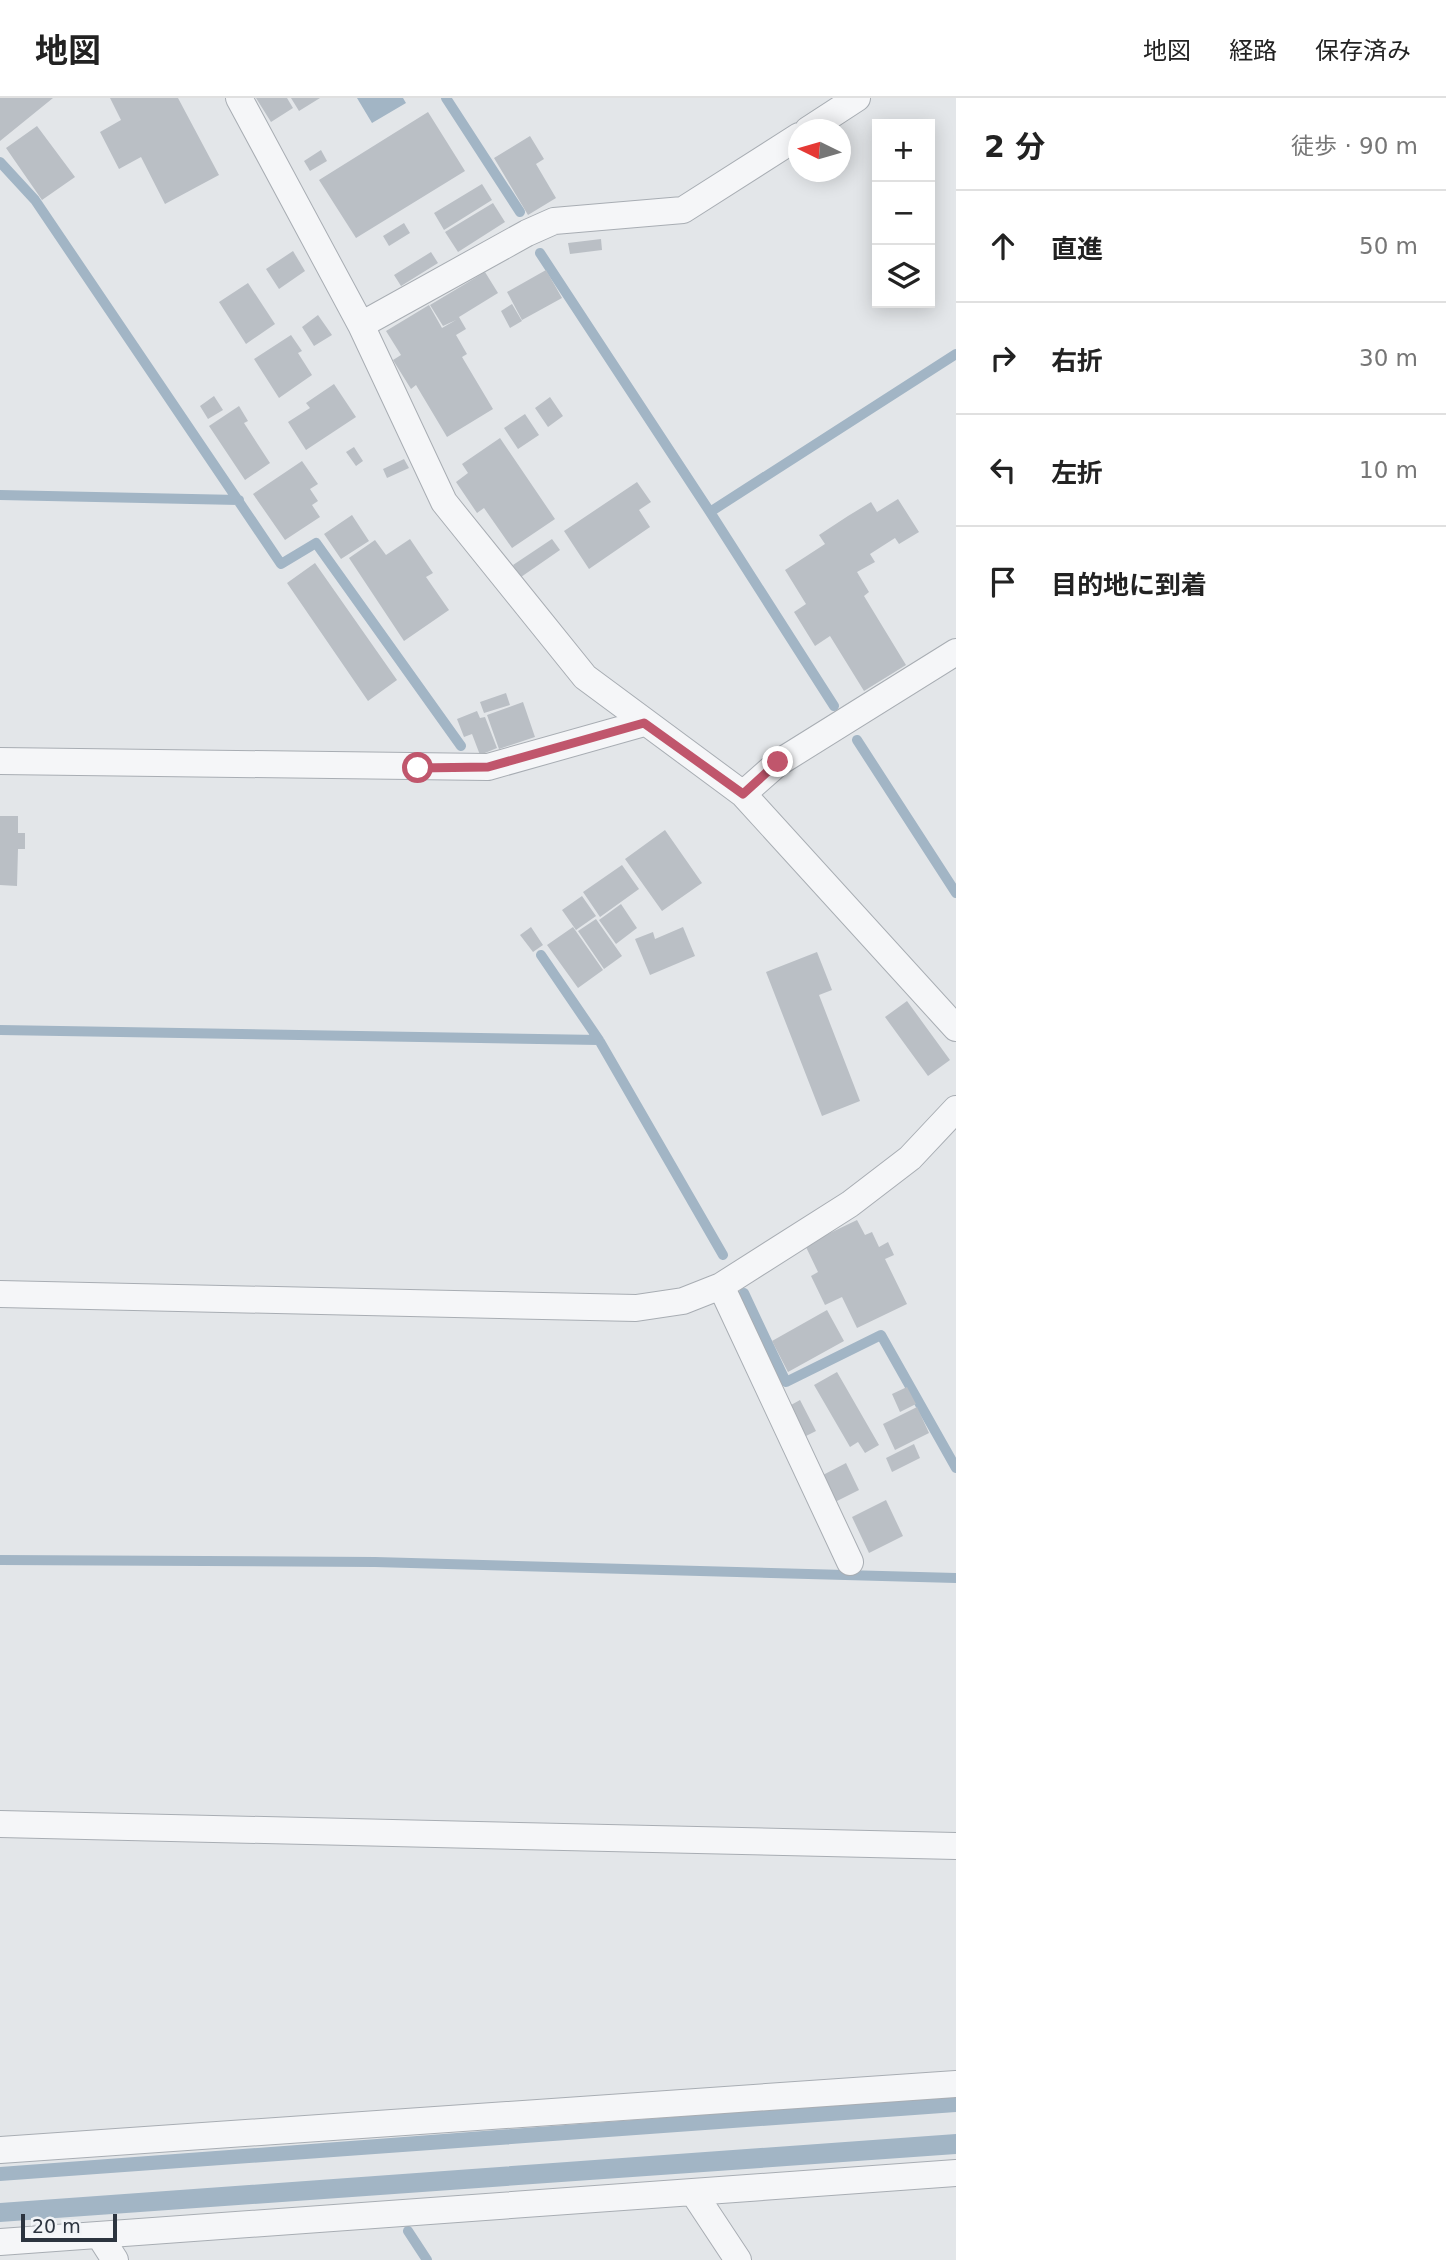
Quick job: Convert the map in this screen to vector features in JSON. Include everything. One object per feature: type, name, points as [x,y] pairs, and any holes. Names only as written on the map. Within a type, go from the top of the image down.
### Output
[{"type":"street","points":[[239,98],[361,324],[444,502],[585,677],[743,794],[956,1028]]},
{"type":"street","points":[[825,119],[857,98]]},
{"type":"street","points":[[361,324],[527,233],[554,221],[682,210],[788,143]]},
{"type":"street","points":[[743,794],[778,762],[956,652]]},
{"type":"street","points":[[0,761],[488,767],[644,723]]},
{"type":"street","points":[[0,1294],[636,1308],[683,1301],[721,1286],[850,1204],[910,1158],[956,1109]]},
{"type":"street","points":[[721,1286],[850,1562]]},
{"type":"street","points":[[0,1824],[956,1846]]},
{"type":"street","points":[[0,2150],[956,2084]]},
{"type":"street","points":[[0,2242],[956,2173]]},
{"type":"street","points":[[694,2192],[738,2260]]},
{"type":"street","points":[[99,2235],[115,2260]]},
{"type":"water","points":[[357,98],[403,98],[406,103],[372,123]]},
{"type":"water","points":[[956,2096],[956,2112],[0,2181],[0,2167]]},
{"type":"water","points":[[956,2134],[956,2154],[0,2222],[0,2203]]},
{"type":"building","points":[[0,98],[53,98],[0,141]]},
{"type":"building","points":[[110,98],[178,98],[219,175],[165,204],[141,157],[119,169],[100,132],[121,120]]},
{"type":"building","points":[[256,98],[287,98],[293,108],[271,122]]},
{"type":"building","points":[[291,98],[320,98],[299,111]]},
{"type":"building","points":[[428,112],[465,171],[356,238],[319,180]]},
{"type":"building","points":[[37,126],[75,177],[42,200],[6,148]]},
{"type":"building","points":[[530,136],[544,159],[536,164],[556,198],[528,215],[494,158]]},
{"type":"building","points":[[321,150],[327,161],[310,171],[304,161]]},
{"type":"building","points":[[482,184],[492,200],[444,230],[434,213]]},
{"type":"building","points":[[493,203],[505,222],[458,252],[445,232]]},
{"type":"building","points":[[404,223],[410,233],[389,246],[383,236]]},
{"type":"building","points":[[601,239],[602,250],[570,254],[568,243]]},
{"type":"building","points":[[293,251],[305,271],[279,289],[266,269]]},
{"type":"building","points":[[431,252],[438,263],[401,286],[394,275]]},
{"type":"building","points":[[546,270],[562,298],[522,320],[507,292]]},
{"type":"building","points":[[485,272],[498,293],[459,317],[466,329],[456,335],[467,354],[462,357],[493,409],[447,437],[416,385],[411,389],[393,360],[401,355],[386,331],[429,305],[442,328],[456,320],[443,326],[430,305]]},
{"type":"building","points":[[248,283],[275,324],[246,344],[219,302]]},
{"type":"building","points":[[512,304],[522,321],[510,328],[501,311]]},
{"type":"building","points":[[318,315],[332,335],[314,346],[302,327]]},
{"type":"building","points":[[291,335],[302,351],[298,353],[312,375],[279,398],[254,359]]},
{"type":"building","points":[[334,384],[356,417],[306,450],[288,422],[310,408],[306,403]]},
{"type":"building","points":[[214,396],[223,410],[208,419],[200,406]]},
{"type":"building","points":[[550,397],[563,416],[548,427],[535,408]]},
{"type":"building","points":[[239,406],[248,421],[244,423],[270,463],[245,480],[209,426]]},
{"type":"building","points":[[525,414],[539,435],[518,449],[504,428]]},
{"type":"building","points":[[500,438],[555,519],[512,548],[484,508],[477,513],[456,482],[468,473],[462,464]]},
{"type":"building","points":[[354,447],[363,461],[356,466],[346,452]]},
{"type":"building","points":[[404,459],[409,468],[387,478],[383,469]]},
{"type":"building","points":[[302,461],[318,484],[310,489],[318,501],[312,505],[320,517],[285,540],[253,494]]},
{"type":"building","points":[[637,482],[651,502],[639,510],[650,527],[589,569],[564,531]]},
{"type":"building","points":[[898,499],[919,532],[899,544],[895,538],[870,554],[875,562],[857,572],[869,592],[864,596],[906,665],[864,691],[830,636],[815,646],[794,612],[806,604],[785,570],[825,544],[819,535],[848,516],[871,502],[877,512]]},
{"type":"building","points":[[352,515],[369,541],[341,559],[324,534]]},
{"type":"building","points":[[410,539],[433,573],[426,577],[449,610],[404,641],[349,558],[375,540],[386,555]]},
{"type":"building","points":[[552,539],[560,550],[521,577],[513,565]]},
{"type":"building","points":[[315,563],[397,680],[368,701],[287,583]]},
{"type":"building","points":[[506,693],[510,705],[484,713],[480,702]]},
{"type":"building","points":[[523,702],[535,737],[499,749],[487,715]]},
{"type":"building","points":[[477,711],[480,718],[485,717],[497,748],[480,755],[472,734],[464,737],[457,719]]},
{"type":"building","points":[[0,816],[18,816],[18,833],[25,833],[25,849],[18,849],[17,886],[0,885]]},
{"type":"building","points":[[665,830],[702,883],[662,911],[625,859]]},
{"type":"building","points":[[622,865],[639,889],[600,917],[583,892]]},
{"type":"building","points":[[582,896],[596,916],[576,930],[562,910]]},
{"type":"building","points":[[621,904],[637,928],[616,944],[599,920]]},
{"type":"building","points":[[596,919],[622,956],[604,969],[578,931]]},
{"type":"building","points":[[531,927],[543,945],[533,952],[520,935]]},
{"type":"building","points":[[573,927],[603,970],[578,988],[547,945]]},
{"type":"building","points":[[683,927],[695,956],[650,975],[635,939],[653,932],[655,939]]},
{"type":"building","points":[[817,952],[832,990],[819,995],[860,1101],[822,1116],[766,972]]},
{"type":"building","points":[[907,1001],[950,1060],[928,1076],[885,1017]]},
{"type":"building","points":[[857,1220],[865,1235],[872,1232],[879,1247],[888,1242],[894,1255],[885,1259],[907,1304],[857,1328],[842,1297],[825,1305],[811,1276],[818,1272],[805,1245]]},
{"type":"building","points":[[827,1310],[844,1341],[788,1372],[772,1341]]},
{"type":"building","points":[[837,1372],[879,1445],[865,1453],[858,1442],[850,1447],[814,1385]]},
{"type":"building","points":[[907,1387],[916,1404],[900,1412],[892,1394]]},
{"type":"building","points":[[800,1400],[816,1431],[806,1436],[791,1405]]},
{"type":"building","points":[[917,1407],[929,1433],[895,1450],[883,1424]]},
{"type":"building","points":[[914,1444],[920,1458],[892,1472],[886,1458]]},
{"type":"building","points":[[846,1463],[859,1490],[835,1502],[823,1475]]},
{"type":"building","points":[[886,1500],[903,1536],[869,1553],[852,1517]]},
{"type":"waterway","points":[[446,98],[520,212]]},
{"type":"waterway","points":[[0,162],[35,200],[281,564],[316,543],[461,746]]},
{"type":"waterway","points":[[540,253],[834,706]]},
{"type":"waterway","points":[[710,512],[956,354]]},
{"type":"waterway","points":[[0,495],[239,500]]},
{"type":"waterway","points":[[857,740],[956,893]]},
{"type":"waterway","points":[[541,955],[599,1040],[723,1255]]},
{"type":"waterway","points":[[0,1030],[599,1040]]},
{"type":"waterway","points":[[744,1293],[786,1382],[881,1335],[956,1468]]},
{"type":"waterway","points":[[0,1560],[375,1562],[956,1578]]},
{"type":"waterway","points":[[408,2231],[427,2260]]},
{"type":"route","points":[[418,768],[488,767],[644,723],[743,794],[778,762]]}]
